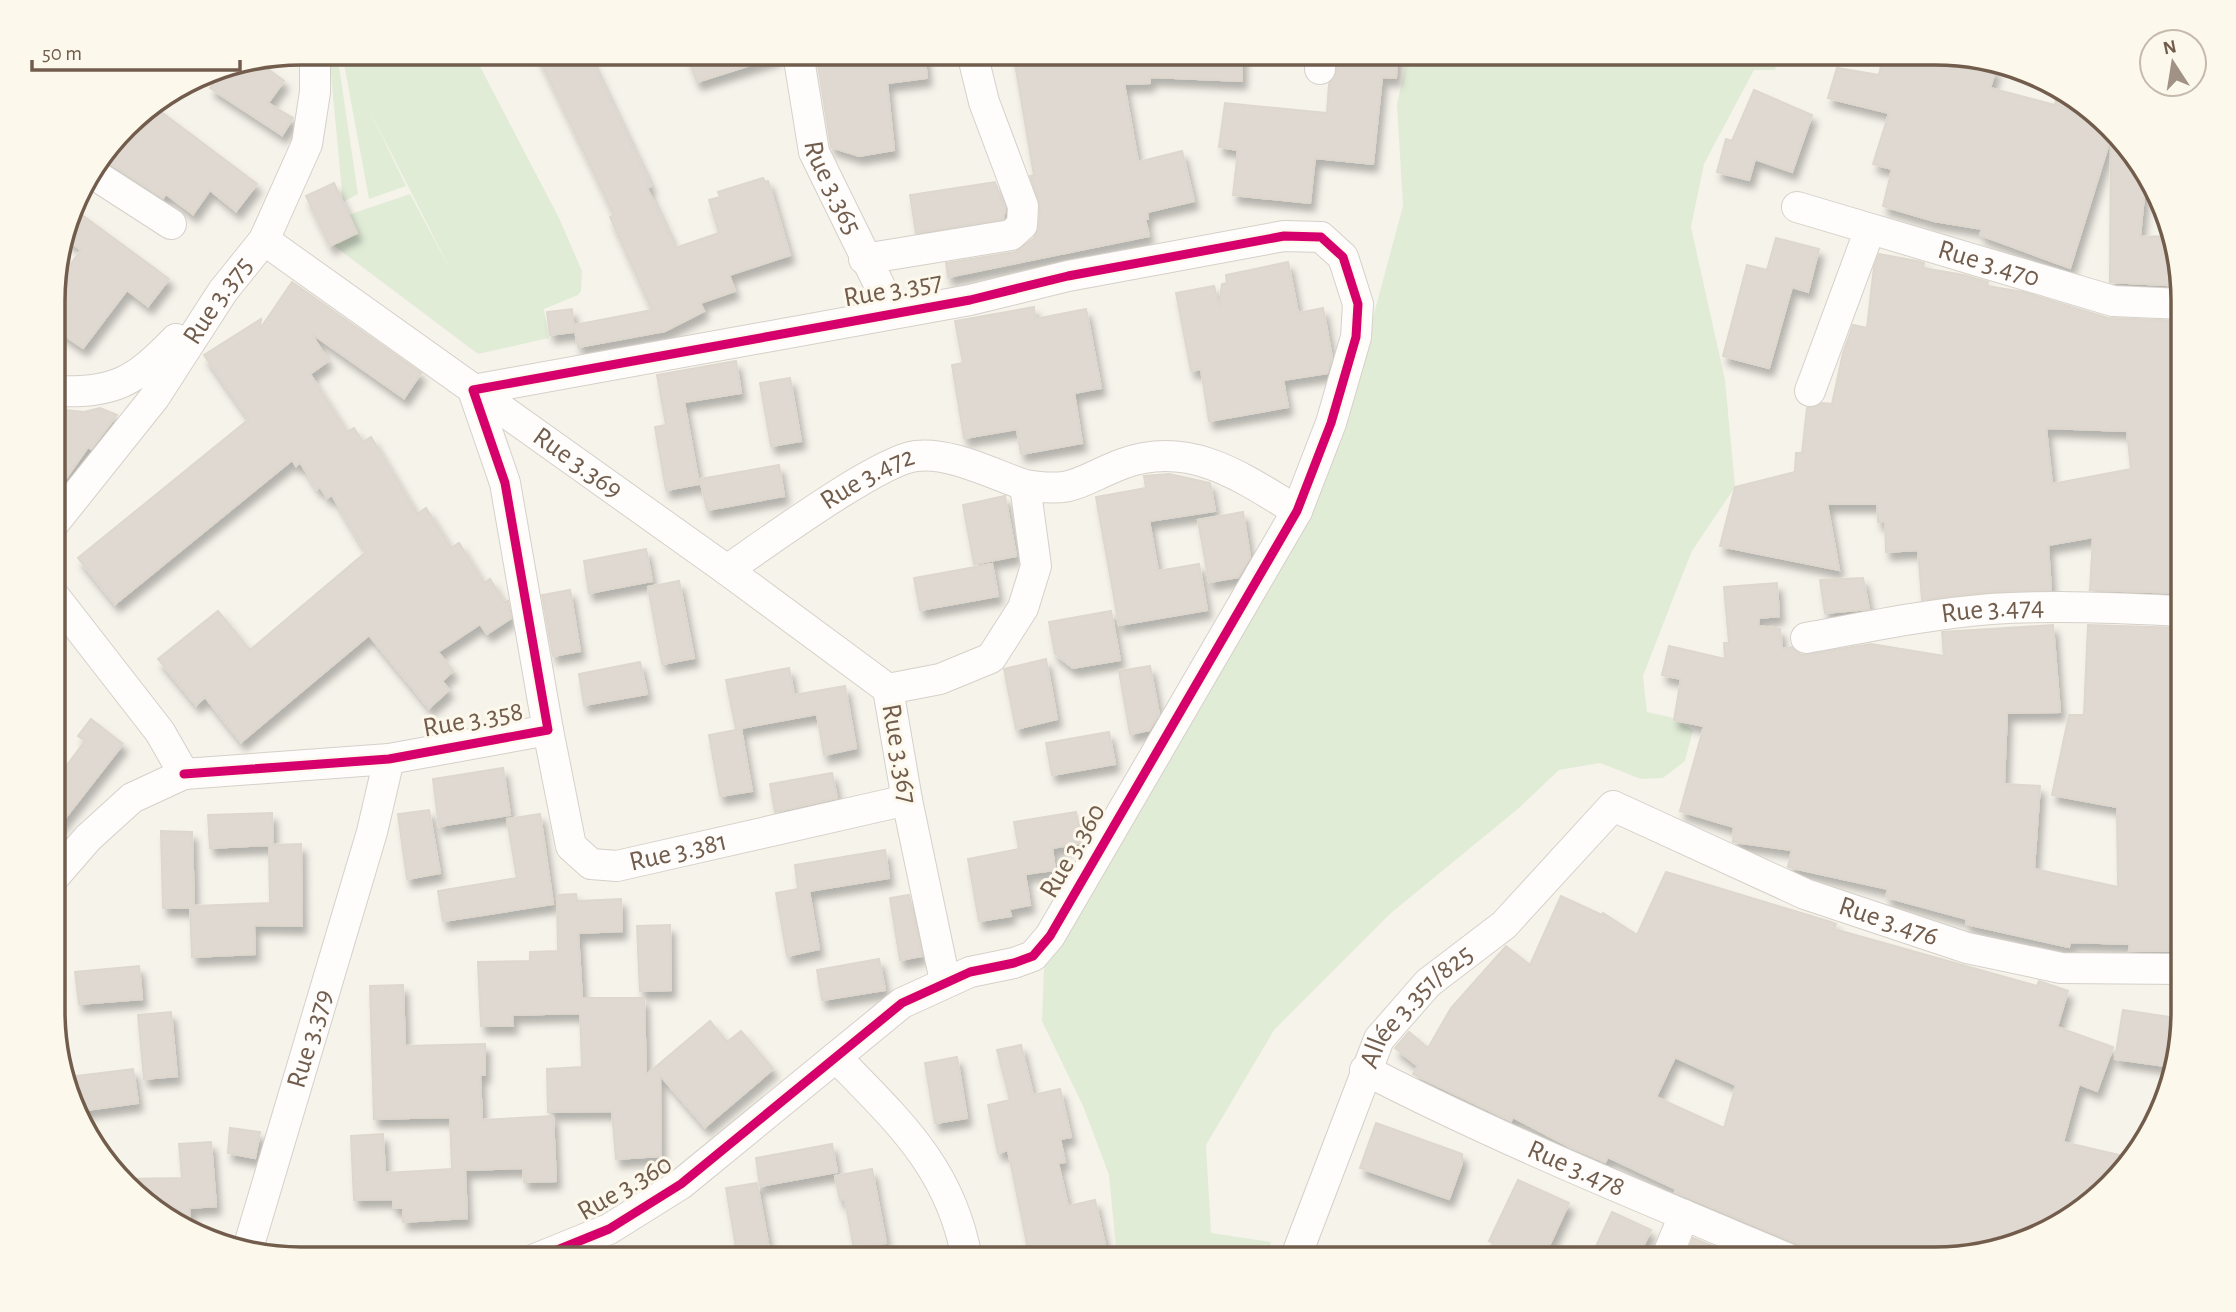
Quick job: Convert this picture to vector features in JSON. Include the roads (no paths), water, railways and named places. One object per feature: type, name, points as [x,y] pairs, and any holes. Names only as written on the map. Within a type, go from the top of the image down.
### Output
[{"type":"street","name":"Rue 3.375","points":[[65,509],[154,397],[223,291],[264,240],[307,144],[315,65]]},
{"type":"street","name":"Rue 3.365","points":[[800,65],[814,152],[864,259],[893,313]]},
{"type":"street","points":[[864,259],[1011,236],[1022,225],[1023,206],[984,102],[975,65]]},
{"type":"street","points":[[100,178],[171,225]]},
{"type":"street","name":"Rue 3.470","points":[[1797,207],[2113,301],[2171,303]]},
{"type":"street","points":[[1811,391],[1870,229]]},
{"type":"street","name":"Rue 3.357","points":[[473,390],[893,313],[1247,242],[1284,236],[1321,237]]},
{"type":"street","name":"Rue 3.360","points":[[572,1247],[609,1229],[681,1184],[902,1003],[945,981],[1033,956],[1050,936],[1297,511],[1331,423],[1356,337],[1358,304],[1343,257],[1321,237]]},
{"type":"street","name":"Rue 3.369","points":[[264,240],[727,570],[888,689]]},
{"type":"street","points":[[65,390],[118,386],[147,368],[223,291]]},
{"type":"street","name":"Rue 3.358","points":[[184,774],[389,759],[548,730],[505,483],[473,390]]},
{"type":"street","name":"Rue 3.472","points":[[727,570],[879,471],[914,456],[944,458],[1025,485]]},
{"type":"street","points":[[1025,485],[1052,489],[1084,484],[1122,464],[1150,456],[1189,456],[1229,469],[1297,511]]},
{"type":"street","name":"Rue 3.367","points":[[945,981],[907,800],[888,689],[940,679],[991,658],[1023,608],[1036,566],[1025,485]]},
{"type":"street","name":"Rue 3.474","points":[[1806,638],[1896,621],[1989,609],[2079,606],[2171,610]]},
{"type":"street","points":[[65,610],[159,732],[184,774],[132,798],[88,838],[65,864]]},
{"type":"street","name":"Rue 3.381","points":[[548,730],[571,846],[591,864],[617,866],[907,800]]},
{"type":"street","name":"Rue 3.358","points":[[372,832],[389,759]]},
{"type":"street","name":"Rue 3.476","points":[[1613,806],[1805,894],[1967,948],[2061,968],[2171,969]]},
{"type":"street","name":"Allée 3.351/825","points":[[1299,1247],[1378,1039],[1428,983],[1504,925],[1613,806]]},
{"type":"street","name":"Rue 3.379","points":[[250,1241],[372,832]]},
{"type":"street","points":[[836,1057],[909,1133],[936,1171],[961,1223],[965,1247]]},
{"type":"street","name":"Rue 3.478","points":[[1365,1070],[1476,1125],[1760,1247]]},
{"type":"street","points":[[1671,1247],[1684,1215]]}]
